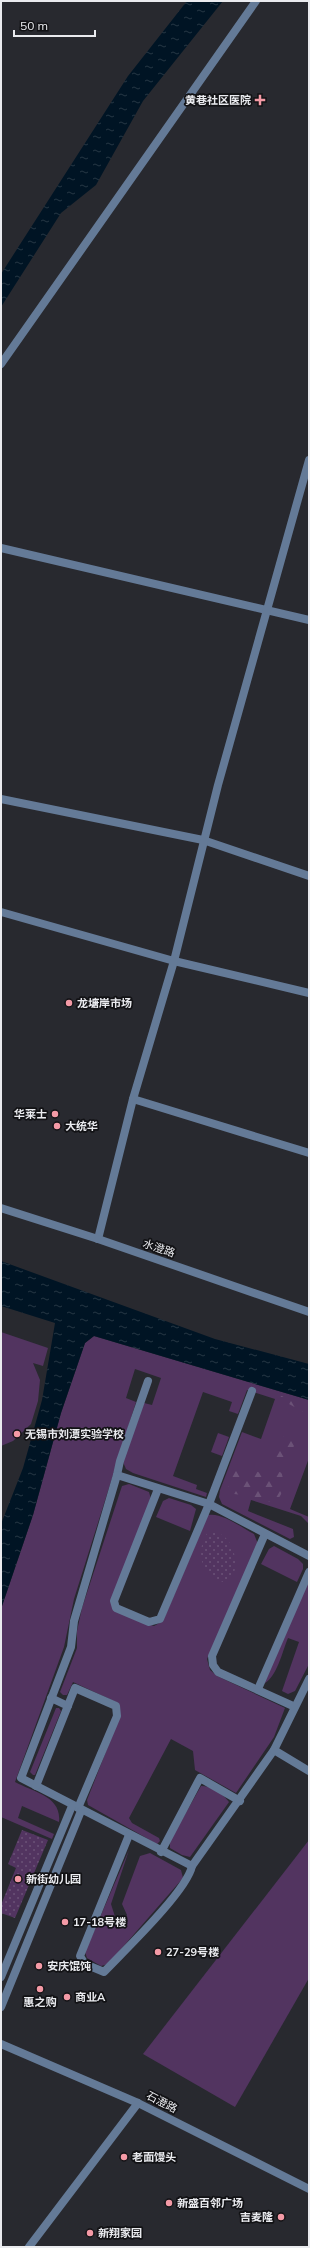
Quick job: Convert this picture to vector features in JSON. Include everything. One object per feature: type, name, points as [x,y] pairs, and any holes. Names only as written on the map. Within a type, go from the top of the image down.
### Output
[{"type":"street","points":[[1,364],[256,1]]},
{"type":"street","points":[[98,1238],[134,1099],[174,961],[203,840],[309,460]]},
{"type":"street","points":[[1,548],[309,620]]},
{"type":"street","points":[[1,799],[203,840],[309,876]]},
{"type":"street","points":[[1,912],[174,961],[309,993]]},
{"type":"street","points":[[134,1099],[309,1153]]},
{"type":"street","name":"水澄路","points":[[1,1208],[98,1238],[309,1312]]},
{"type":"street","points":[[148,1381],[120,1461],[74,1621],[71,1647],[21,1778],[161,1852],[192,1866]]},
{"type":"street","points":[[158,1489],[114,1600],[116,1608],[149,1622],[160,1619],[209,1504],[252,1391]]},
{"type":"street","points":[[117,1475],[209,1504],[309,1556]]},
{"type":"street","points":[[265,1534],[212,1656],[213,1665],[218,1672],[294,1706]]},
{"type":"street","points":[[258,1689],[309,1572]]},
{"type":"street","points":[[129,1835],[80,1956],[85,1964],[104,1972],[158,1915],[190,1876],[192,1866],[240,1801],[274,1750],[309,1679]]},
{"type":"street","points":[[1,1977],[117,1716],[116,1706],[75,1688],[36,1786]]},
{"type":"street","points":[[51,1698],[68,1706]]},
{"type":"street","points":[[274,1750],[309,1771]]},
{"type":"street","points":[[161,1852],[200,1778],[240,1801]]},
{"type":"street","points":[[1,2007],[77,1808]]},
{"type":"street","name":"石澄路","points":[[1,2044],[138,2103],[309,2189]]},
{"type":"street","points":[[29,2247],[138,2103]]},
{"type":"green space","points":[[1,1332],[48,1348],[43,1366],[33,1363],[40,1380],[38,1401],[31,1424],[13,1441],[1,1446]]},
{"type":"green space","points":[[94,1336],[309,1400],[309,1458],[290,1509],[309,1517],[309,1524],[301,1516],[251,1500],[248,1511],[293,1529],[294,1537],[290,1539],[222,1504],[219,1497],[220,1490],[242,1432],[261,1439],[275,1399],[247,1390],[238,1414],[229,1411],[232,1402],[203,1392],[173,1476],[197,1485],[196,1489],[207,1493],[206,1497],[133,1473],[126,1469],[123,1462],[144,1403],[152,1405],[161,1378],[135,1369],[126,1398],[136,1402],[74,1599],[64,1647],[15,1782],[45,1796],[56,1806],[59,1813],[59,1822],[22,1806],[18,1818],[54,1834],[52,1839],[1,1817],[1,1609],[33,1515],[61,1413],[85,1343]]},
{"type":"green space","points":[[281,1396],[309,1403],[309,1415],[280,1399]]},
{"type":"green space","points":[[289,1432],[294,1434],[296,1441],[287,1462],[273,1456],[272,1450],[277,1442]]},
{"type":"green space","points":[[218,1433],[229,1437],[222,1456],[211,1452]]},
{"type":"green space","points":[[239,1466],[261,1473],[272,1469],[282,1473],[283,1486],[281,1494],[277,1500],[273,1503],[251,1496],[234,1494],[228,1487],[233,1472]]},
{"type":"green space","points":[[129,1484],[149,1492],[151,1499],[111,1601],[142,1622],[154,1626],[163,1621],[208,1515],[226,1518],[254,1534],[258,1544],[207,1659],[210,1670],[217,1676],[285,1708],[274,1737],[236,1793],[195,1770],[193,1751],[171,1739],[129,1818],[132,1823],[159,1838],[160,1841],[157,1844],[88,1805],[87,1800],[120,1716],[118,1703],[73,1682],[67,1695],[63,1695],[60,1692],[77,1648],[77,1631],[82,1608],[122,1486]]},
{"type":"green space","points":[[169,1498],[191,1505],[196,1509],[190,1531],[156,1517],[163,1501]]},
{"type":"green space","points":[[213,1531],[225,1537],[234,1554],[234,1574],[223,1582],[209,1573],[202,1561],[201,1554],[204,1539],[208,1532]]},
{"type":"green space","points":[[274,1546],[298,1559],[303,1564],[303,1569],[297,1582],[261,1564],[269,1549]]},
{"type":"green space","points":[[309,1580],[309,1664],[295,1691],[288,1694],[282,1691],[299,1642],[288,1638],[272,1676],[263,1684]]},
{"type":"green space","points":[[56,1708],[59,1708],[61,1711],[35,1775],[33,1775],[30,1772]]},
{"type":"green space","points":[[201,1786],[209,1787],[216,1791],[229,1802],[190,1857],[182,1855],[170,1848],[170,1841]]},
{"type":"green space","points":[[22,1830],[48,1840],[15,1918],[1,1913],[1,1905],[16,1868],[8,1864]]},
{"type":"green space","points":[[309,1840],[309,1978],[235,2107],[143,2054]]},
{"type":"green space","points":[[129,1850],[111,1904],[116,1920],[123,1923],[127,1915],[122,1904],[140,1856],[150,1853],[181,1870],[183,1878],[108,1964],[101,1966],[87,1958],[85,1952]]},
{"type":"water","points":[[187,1],[223,1],[143,101],[96,185],[61,213],[1,307],[1,274],[128,76]]},
{"type":"water","points":[[1,1261],[215,1339],[309,1364],[309,1400],[94,1336],[85,1343],[61,1413],[33,1515],[1,1609],[1,1524],[23,1468],[42,1400],[55,1323],[1,1306]]},
{"type":"place","name":"黄巷社区医院","points":[[260,100]]},
{"type":"place","name":"龙塘岸市场","points":[[69,1003]]},
{"type":"place","name":"华莱士","points":[[55,1114]]},
{"type":"place","name":"大统华","points":[[57,1126]]},
{"type":"place","name":"无锡市刘潭实验学校","points":[[17,1434]]},
{"type":"place","name":"新街幼儿园","points":[[18,1879]]},
{"type":"place","name":"17-18号楼","points":[[65,1922]]},
{"type":"place","name":"27-29号楼","points":[[158,1952]]},
{"type":"place","name":"安庆馄饨","points":[[39,1966]]},
{"type":"place","name":"惠之购","points":[[40,1989]]},
{"type":"place","name":"商业A","points":[[67,1997]]},
{"type":"place","name":"老面馒头","points":[[124,2157]]},
{"type":"place","name":"新盛百邻广场","points":[[169,2203]]},
{"type":"place","name":"吉麦隆","points":[[281,2217]]},
{"type":"place","name":"新翔家园","points":[[90,2233]]}]
